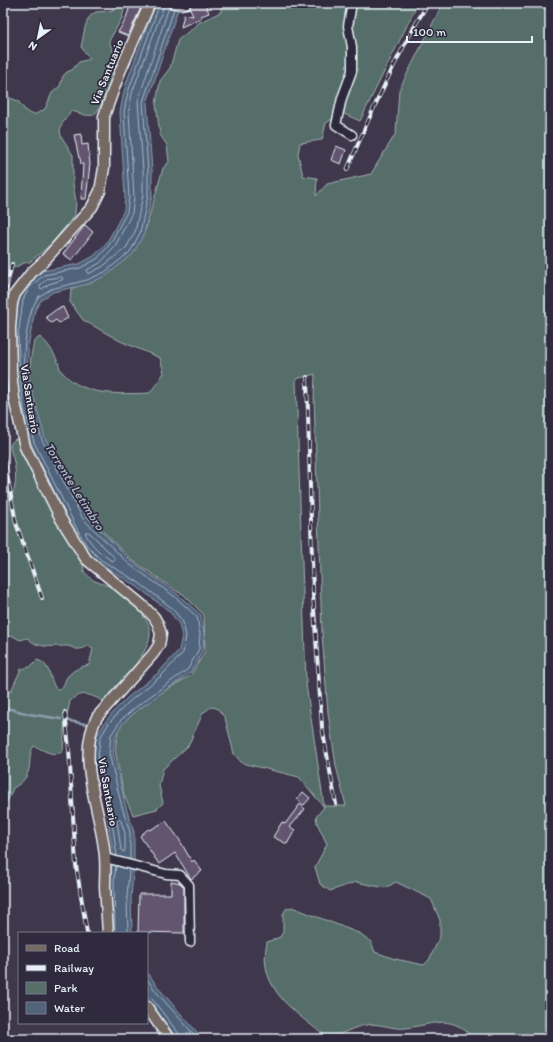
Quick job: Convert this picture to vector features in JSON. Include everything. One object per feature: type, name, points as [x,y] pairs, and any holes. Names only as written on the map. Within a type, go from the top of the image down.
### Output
[{"type":"main road","name":"Via Santuario","points":[[108,932],[105,886],[106,858],[89,767],[89,740],[96,717],[153,654],[159,645],[161,634],[154,617],[86,559],[61,519],[24,447],[14,398],[11,372],[10,328],[12,303],[15,294],[32,272],[92,208],[100,191],[104,168],[104,116],[119,74],[150,3]]},
{"type":"main road","points":[[148,1008],[169,1039]]},
{"type":"street","points":[[352,3],[348,26],[352,47],[352,71],[342,98],[336,125],[352,135]]},
{"type":"street","points":[[106,858],[166,874],[180,875],[189,885],[190,942]]},
{"type":"green space","points":[[126,3],[122,18],[109,41],[113,51],[118,54],[120,59],[97,112],[93,115],[85,115],[71,111],[62,124],[60,130],[61,136],[73,155],[73,184],[76,201],[75,215],[51,244],[30,262],[24,263],[7,271],[3,277],[3,72],[6,78],[8,97],[18,101],[30,114],[36,114],[45,109],[52,93],[60,86],[63,76],[72,70],[79,62],[90,59],[81,47],[85,27],[92,14],[96,12],[110,11]]},
{"type":"green space","points":[[221,3],[418,3],[360,121],[342,113],[326,123],[322,140],[300,143],[298,154],[303,176],[317,178],[316,196],[327,184],[371,174],[396,133],[399,90],[443,3],[550,3],[550,1039],[474,1039],[458,1026],[443,1022],[406,1028],[371,1024],[353,1029],[329,1039],[292,1010],[273,987],[268,974],[265,959],[267,942],[280,937],[283,932],[283,914],[286,909],[292,907],[361,934],[371,942],[375,952],[395,959],[424,965],[429,960],[440,937],[440,920],[431,899],[396,882],[385,888],[356,882],[330,891],[320,884],[315,867],[327,844],[317,823],[316,817],[324,807],[299,777],[242,763],[234,754],[225,718],[217,708],[211,707],[203,713],[188,746],[163,769],[159,785],[163,803],[157,809],[133,815],[124,795],[115,750],[119,725],[156,696],[191,675],[205,651],[204,615],[183,594],[132,560],[82,511],[41,431],[28,385],[31,356],[34,341],[40,337],[50,348],[62,372],[72,381],[92,390],[104,392],[127,394],[150,393],[164,373],[160,358],[120,341],[83,320],[70,302],[71,289],[111,271],[133,253],[146,228],[163,168],[169,162],[167,145],[160,135],[156,104],[160,81],[170,68],[178,40],[200,22],[221,12]],"holes":[[[315,374],[314,398],[322,634],[328,713],[336,766],[346,806],[324,806],[306,684],[296,379]]]},
{"type":"green space","points":[[15,439],[20,441],[50,506],[70,544],[83,560],[84,572],[93,580],[115,589],[128,599],[142,614],[149,626],[150,631],[146,648],[140,658],[125,678],[103,701],[90,695],[83,695],[70,701],[64,731],[63,751],[53,754],[34,746],[31,752],[29,768],[26,776],[13,788],[3,807],[3,694],[11,691],[21,669],[30,667],[37,660],[45,664],[56,689],[61,688],[66,678],[72,672],[89,665],[93,649],[88,646],[78,649],[67,646],[46,646],[31,642],[28,638],[20,640],[13,636],[3,637],[3,487],[7,492],[13,493],[16,480],[10,446]]},
{"type":"water","points":[[156,3],[180,3],[147,103],[152,170],[152,196],[144,234],[133,254],[107,275],[88,284],[53,292],[41,300],[35,310],[29,341],[27,368],[45,438],[86,516],[131,561],[176,593],[201,615],[204,633],[203,650],[191,672],[139,709],[123,723],[115,736],[113,752],[126,807],[134,832],[134,861],[131,898],[132,932],[111,932],[110,880],[113,854],[103,787],[94,759],[96,737],[116,709],[128,697],[158,673],[179,650],[182,636],[179,624],[169,611],[136,586],[99,563],[84,548],[73,531],[25,428],[20,410],[14,337],[19,298],[26,286],[42,271],[79,264],[94,256],[107,242],[124,210],[125,197],[120,112],[128,78]]},
{"type":"water","points":[[148,973],[161,991],[203,1039],[178,1039],[148,1000]]},
{"type":"building","points":[[131,3],[143,3],[128,36],[118,32],[125,21]]},
{"type":"building","points":[[191,3],[205,3],[209,13],[181,27],[184,14],[193,16],[190,8]]},
{"type":"building","points":[[81,134],[82,145],[88,144],[90,164],[86,199],[81,199],[83,164],[81,164],[79,158],[74,135]]},
{"type":"building","points":[[336,146],[346,150],[341,164],[331,160]]},
{"type":"building","points":[[85,225],[93,232],[72,260],[63,254]]},
{"type":"building","points":[[63,307],[68,318],[59,323],[56,320],[51,323],[46,317],[57,309]]},
{"type":"building","points":[[303,792],[310,798],[304,805],[297,799]]},
{"type":"building","points":[[300,804],[305,809],[290,827],[295,830],[287,844],[273,837],[282,822],[285,824]]},
{"type":"building","points":[[166,821],[179,839],[192,862],[194,860],[202,871],[191,879],[175,853],[159,864],[140,836],[148,829],[150,830]]},
{"type":"building","points":[[171,881],[180,883],[184,887],[184,933],[138,932],[139,894],[171,894]]},
{"type":"waterway","points":[[3,707],[29,714],[61,719]]},
{"type":"waterway","points":[[69,721],[86,724]]},
{"type":"railway","points":[[347,170],[384,85],[405,43],[428,3]]},
{"type":"railway","points":[[3,302],[12,264]]},
{"type":"railway","points":[[307,377],[313,594],[320,698],[322,727],[336,804]]},
{"type":"railway","points":[[3,453],[16,523],[42,598]]},
{"type":"railway","points":[[65,712],[69,749],[76,865],[87,932]]},
{"type":"railway","points":[[451,1036],[454,1039]]},
{"type":"water label","name":"Torrente Letimbro","points":[[75,486]]}]
